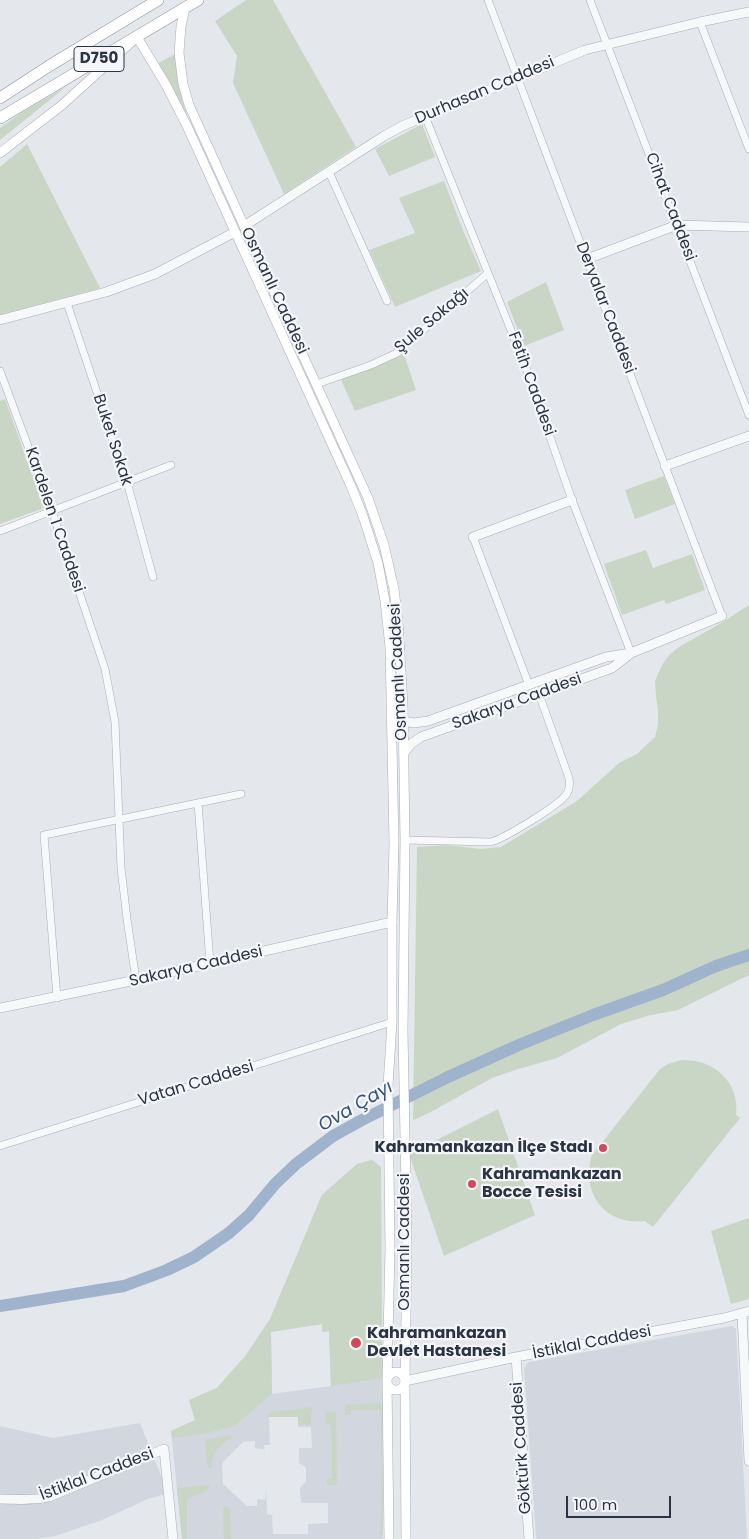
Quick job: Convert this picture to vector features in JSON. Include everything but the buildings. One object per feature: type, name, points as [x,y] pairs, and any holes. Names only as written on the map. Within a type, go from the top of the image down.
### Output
[{"type":"highway","name":"D750","points":[[0,118],[198,0]]},
{"type":"highway","name":"D750","points":[[0,98],[153,1]]},
{"type":"main road","name":"Osmanlı Caddesi","points":[[185,8],[181,26],[179,53],[182,84],[189,105],[368,498],[376,518],[390,569],[398,622],[404,721],[406,1539]]},
{"type":"main road","name":"Osmanlı Caddesi","points":[[137,37],[174,100],[351,486],[366,524],[378,563],[386,601],[390,647],[394,843],[392,1022],[388,1086],[390,1249],[387,1381],[389,1539]]},
{"type":"main road","points":[[0,153],[62,105],[137,37]]},
{"type":"main road","points":[[387,1381],[391,1374],[396,1372],[402,1374],[405,1381]]},
{"type":"street","name":"Deryalar Caddesi","points":[[488,0],[722,616]]},
{"type":"street","name":"Cihat Caddesi","points":[[590,0],[749,414]]},
{"type":"street","name":"Durhasan Caddesi","points":[[244,226],[384,136],[425,116],[570,55],[608,43],[749,12]]},
{"type":"street","points":[[700,22],[749,149]]},
{"type":"street","name":"Fetih Caddesi","points":[[425,116],[525,365],[572,500],[631,653]]},
{"type":"street","points":[[328,172],[388,301]]},
{"type":"street","points":[[587,258],[677,225],[749,227]]},
{"type":"street","points":[[0,320],[106,292],[155,274],[235,232]]},
{"type":"street","name":"Şule Sokağı","points":[[317,384],[371,365],[397,353],[488,273]]},
{"type":"street","name":"Buket Sokak","points":[[67,303],[127,482],[153,577]]},
{"type":"street","name":"Kardelen 1 Caddesi","points":[[0,371],[52,511],[105,669],[114,722],[123,885],[136,980]]},
{"type":"street","points":[[665,466],[749,436]]},
{"type":"street","points":[[0,531],[171,465]]},
{"type":"street","points":[[529,685],[473,537],[572,500]]},
{"type":"street","name":"Sakarya Caddesi","points":[[404,721],[414,723],[428,721],[606,657],[631,653],[722,616]]},
{"type":"street","name":"Sakarya Caddesi","points":[[404,753],[411,744],[421,737],[612,668],[631,653]]},
{"type":"street","points":[[405,840],[491,842],[504,837],[556,804],[565,796],[570,786],[569,778],[539,694]]},
{"type":"street","points":[[57,998],[44,835],[241,794]]},
{"type":"street","points":[[198,803],[210,963]]},
{"type":"street","name":"Sakarya Caddesi","points":[[0,1008],[57,998],[392,922]]},
{"type":"street","name":"Vatan Caddesi","points":[[0,1146],[392,1022]]},
{"type":"street","points":[[746,1313],[749,1460]]},
{"type":"street","name":"İstiklal Caddesi","points":[[405,1381],[516,1357],[746,1313]]},
{"type":"street","name":"Göktürk Caddesi","points":[[516,1357],[529,1539]]},
{"type":"street","name":"İstiklal Caddesi","points":[[0,1499],[22,1500],[49,1497],[164,1449],[173,1539]]},
{"type":"shaded area","name":"Kahramankazan Devlet Hastanesi","points":[[372,1160],[381,1167],[383,1539],[182,1539],[171,1431],[195,1420],[189,1400],[217,1388],[246,1355],[270,1319],[322,1195],[357,1164]],"holes":[[[322,1324],[322,1332],[329,1331],[331,1386],[272,1394],[271,1332]],[[269,1417],[298,1417],[298,1427],[311,1427],[312,1448],[299,1448],[299,1463],[306,1467],[306,1481],[300,1488],[301,1503],[328,1503],[328,1523],[308,1524],[308,1534],[273,1534],[272,1515],[267,1514],[266,1487],[265,1500],[257,1499],[257,1506],[247,1506],[223,1484],[222,1463],[243,1442],[255,1441],[255,1448],[264,1449],[265,1459],[264,1445],[270,1445]]]},
{"type":"shaded area","points":[[732,1326],[736,1329],[747,1539],[537,1539],[524,1368],[529,1362]]},
{"type":"shaded area","points":[[140,1423],[168,1493],[148,1499],[102,1520],[55,1536],[36,1539],[0,1539],[0,1426],[53,1438]]},
{"type":"green space","points":[[246,0],[273,0],[356,147],[284,194],[233,83],[237,56],[215,21]]},
{"type":"green space","points":[[175,54],[178,83],[187,116],[157,64]]},
{"type":"green space","points":[[67,86],[0,140],[0,128],[21,113]]},
{"type":"green space","points":[[422,124],[435,157],[389,176],[375,149]]},
{"type":"green space","points":[[27,144],[100,288],[0,315],[0,167]]},
{"type":"green space","points":[[444,181],[481,271],[395,307],[369,250],[415,233],[399,198]]},
{"type":"green space","points":[[546,282],[564,330],[524,346],[507,302]]},
{"type":"green space","points":[[404,354],[416,390],[355,411],[341,380]]},
{"type":"green space","points":[[5,399],[44,508],[0,524],[0,401]]},
{"type":"green space","points":[[664,476],[675,504],[635,519],[625,490]]},
{"type":"green space","points":[[646,550],[653,568],[692,554],[705,590],[666,604],[664,600],[622,615],[604,564]]},
{"type":"green space","points":[[749,605],[749,975],[678,1010],[651,1015],[621,1024],[557,1058],[492,1078],[413,1120],[417,847],[447,845],[481,849],[501,847],[577,801],[619,763],[637,754],[655,737],[658,711],[655,681],[669,655]]},
{"type":"green space","points":[[682,1060],[705,1064],[714,1068],[722,1075],[734,1092],[736,1115],[740,1118],[653,1227],[645,1221],[631,1221],[618,1218],[607,1212],[593,1194],[589,1169],[592,1155],[660,1069],[668,1064]]},
{"type":"green space","name":"Kahramankazan Bocce Tesisi","points":[[498,1109],[535,1215],[444,1256],[409,1154]]},
{"type":"green space","points":[[372,1160],[381,1167],[382,1378],[331,1386],[329,1331],[322,1332],[322,1324],[271,1332],[272,1394],[234,1426],[207,1433],[172,1438],[171,1431],[195,1420],[189,1400],[217,1388],[246,1355],[270,1319],[322,1195],[357,1164]]},
{"type":"green space","points":[[749,1218],[749,1299],[731,1304],[711,1231]]},
{"type":"green space","points":[[382,1403],[383,1535],[379,1535],[381,1531],[381,1410],[351,1410],[351,1415],[345,1415],[345,1405]]},
{"type":"green space","points":[[313,1407],[311,1425],[298,1425],[298,1417],[268,1417],[272,1412]]},
{"type":"green space","points":[[336,1412],[337,1485],[327,1485],[327,1479],[332,1478],[331,1425],[326,1424],[325,1413]]},
{"type":"green space","points":[[233,1436],[215,1453],[212,1468],[208,1468],[205,1440]]},
{"type":"green space","points":[[211,1485],[207,1490],[187,1500],[187,1539],[182,1539],[177,1488]]},
{"type":"green space","points":[[226,1506],[230,1509],[231,1539],[224,1539],[223,1507]]},
{"type":"waterway","name":"Ova Çayı","points":[[0,1306],[124,1286],[167,1270],[194,1257],[229,1233],[249,1215],[275,1184],[296,1164],[333,1136],[362,1120],[448,1077],[521,1044],[593,1015],[663,990],[716,966],[749,955]]},
{"type":"place","name":"Kahramankazan İlçe Stadı","points":[[603,1148]]},
{"type":"place","name":"Kahramankazan Bocce Tesisi","points":[[472,1184]]},
{"type":"place","name":"Kahramankazan Devlet Hastanesi","points":[[356,1343]]}]
